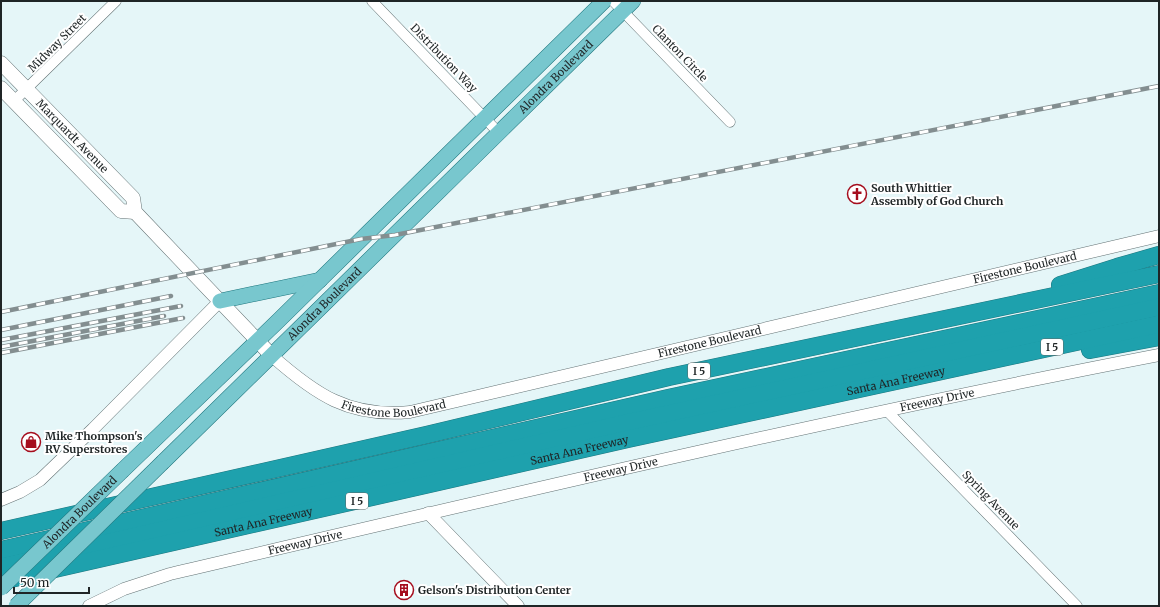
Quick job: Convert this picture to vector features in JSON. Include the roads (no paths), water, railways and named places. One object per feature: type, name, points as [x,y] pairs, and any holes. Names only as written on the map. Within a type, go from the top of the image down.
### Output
[{"type":"highway","points":[[974,313],[1159,255]]},
{"type":"highway","name":"I 5","points":[[1,531],[426,435],[669,377],[1159,274]]},
{"type":"highway","points":[[1,550],[652,402],[1159,292]]},
{"type":"highway","points":[[1,567],[626,423],[1159,307]]},
{"type":"highway","name":"Santa Ana Freeway","points":[[1,581],[620,441],[1159,324]]},
{"type":"highway","points":[[945,371],[1118,345],[1159,337]]},
{"type":"main road","name":"Alondra Boulevard","points":[[1,588],[320,280],[604,1]]},
{"type":"main road","name":"Alondra Boulevard","points":[[16,606],[499,133],[623,4]]},
{"type":"main road","name":"Marquardt Avenue","points":[[1,63],[133,198],[135,212],[272,356]]},
{"type":"main road","name":"Marquardt Avenue","points":[[1,88],[121,211],[135,212]]},
{"type":"main road","points":[[220,301],[320,280]]},
{"type":"street","name":"Midway Street","points":[[14,101],[116,1]]},
{"type":"street","name":"Distribution Way","points":[[372,1],[499,133]]},
{"type":"street","name":"Clanton Circle","points":[[623,4],[730,122]]},
{"type":"street","name":"Firestone Boulevard","points":[[272,356],[306,384],[323,395],[359,410],[393,414],[410,412],[1159,236]]},
{"type":"street","points":[[1,500],[20,492],[40,480],[220,301]]},
{"type":"street","name":"Freeway Drive","points":[[89,606],[124,589],[170,574],[658,461],[1049,376],[1159,355]]},
{"type":"street","name":"Spring Avenue","points":[[887,411],[1077,606]]},
{"type":"street","points":[[428,514],[518,606]]},
{"type":"railway","points":[[1,312],[361,239],[395,235],[1159,86]]},
{"type":"railway","points":[[1,330],[171,296]]},
{"type":"railway","points":[[1,340],[181,306]]},
{"type":"railway","points":[[1,347],[164,316]]},
{"type":"railway","points":[[1,353],[183,318]]},
{"type":"place","name":"South Whittier Assembly of God Church","points":[[857,194]]},
{"type":"place","name":"Mike Thompson's RV Superstores","points":[[31,442]]},
{"type":"place","name":"Gelson's Distribution Center","points":[[404,590]]}]
